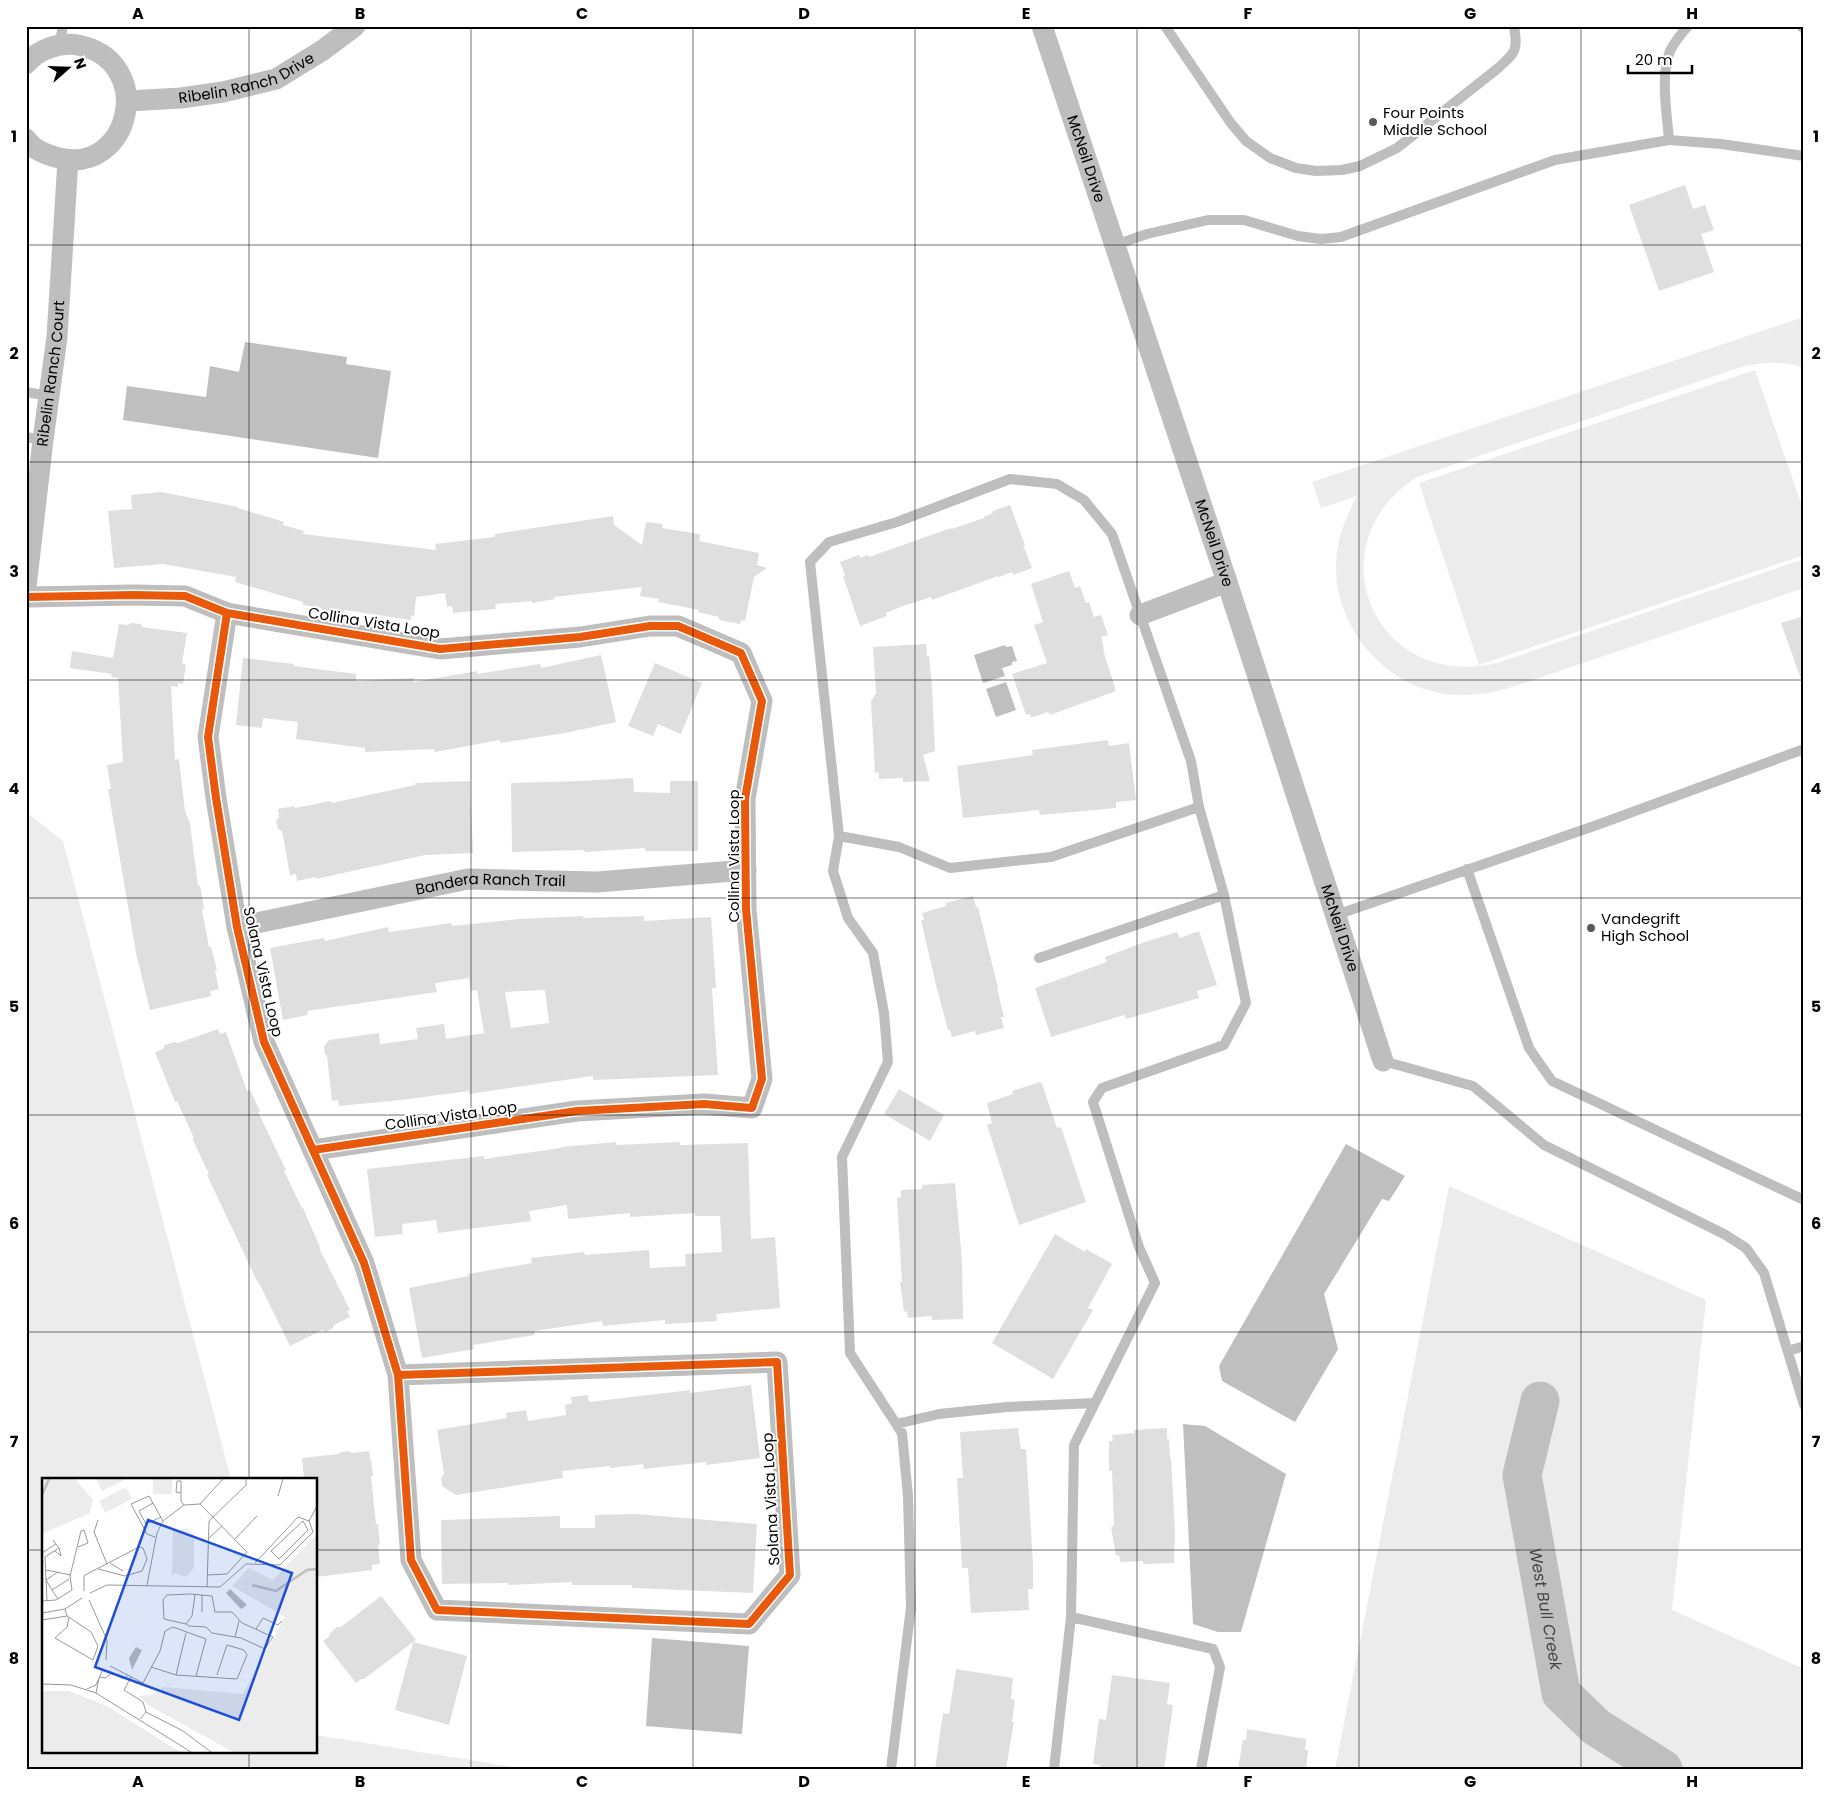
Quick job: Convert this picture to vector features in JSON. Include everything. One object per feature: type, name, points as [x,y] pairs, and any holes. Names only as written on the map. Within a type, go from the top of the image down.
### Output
[{"type":"street","name":"Ribelin Ranch Drive","points":[[128,100],[181,98],[223,92],[276,78],[323,50],[355,26]]},
{"type":"street","name":"McNeil Drive","points":[[1042,26],[1227,582],[1383,1061]]},
{"type":"street","points":[[26,64],[61,36],[68,43],[91,48],[110,60],[123,79],[128,100],[125,119],[117,136],[103,149],[86,157],[68,160],[46,155],[26,139]]},
{"type":"street","name":"Ribelin Ranch Court","points":[[26,587],[34,438],[49,396],[57,337],[68,160]]},
{"type":"street","points":[[1140,615],[1227,582]]},
{"type":"street","name":"Collina Vista Loop","points":[[26,597],[185,596],[226,613],[440,649],[580,637],[650,626],[678,626],[741,653],[762,701],[745,800],[746,909],[762,1079],[752,1108],[704,1104],[577,1111],[313,1150]]},
{"type":"street","name":"Solana Vista Loop","points":[[226,613],[208,737],[237,927],[264,1042],[364,1263],[398,1375],[410,1560],[437,1610],[749,1624],[790,1575],[777,1362],[398,1375]]},
{"type":"street","name":"Bandera Ranch Trail","points":[[237,927],[468,879],[598,882],[746,870]]},
{"type":"lane","points":[[1165,26],[1230,122],[1246,141],[1270,158],[1296,168],[1316,170],[1342,170],[1360,166],[1397,148],[1511,57],[1517,46],[1514,26]]},
{"type":"lane","points":[[1669,140],[1666,69],[1670,52],[1677,39],[1688,26]]},
{"type":"lane","points":[[1801,26],[1804,29]]},
{"type":"lane","points":[[1115,245],[1148,234],[1208,220],[1244,220],[1298,236],[1321,239],[1341,236],[1555,160],[1669,140],[1721,144],[1804,156]]},
{"type":"lane","points":[[26,392],[49,396]]},
{"type":"lane","points":[[891,1769],[911,1607],[907,1487],[902,1433],[850,1353],[842,1157],[888,1062],[884,1013],[873,953],[848,918],[833,871],[839,836],[810,562],[829,542],[898,522],[1010,479],[1057,484],[1084,500],[1112,534],[1191,761],[1199,807],[1224,895],[1246,1002],[1224,1045],[1102,1088],[1093,1102],[1139,1247],[1155,1283],[1074,1446],[1071,1617],[1054,1769]]},
{"type":"lane","points":[[1336,914],[1597,825],[1804,749]]},
{"type":"lane","points":[[839,836],[899,847],[950,868],[1051,857],[1199,807]]},
{"type":"lane","points":[[1467,869],[1529,1048],[1552,1081],[1804,1200]]},
{"type":"lane","points":[[1039,958],[1224,895]]},
{"type":"lane","points":[[1383,1061],[1473,1086],[1544,1145],[1724,1234],[1746,1248],[1764,1273],[1804,1405]]},
{"type":"lane","points":[[1788,1351],[1804,1346]]},
{"type":"lane","points":[[896,1424],[939,1414],[1007,1407],[1095,1402]]},
{"type":"lane","points":[[1071,1617],[1212,1649],[1220,1667],[1201,1769]]},
{"type":"shaded area","points":[[1804,317],[1804,368],[1796,365],[1771,363],[1754,364],[1738,368],[1417,477],[1385,505],[1368,538],[1364,573],[1372,606],[1390,635],[1418,656],[1454,666],[1497,663],[1804,559],[1804,588],[1506,689],[1476,694],[1445,694],[1421,688],[1398,676],[1378,661],[1362,642],[1348,621],[1340,597],[1336,572],[1341,533],[1357,496],[1321,508],[1312,482]]},
{"type":"shaded area","points":[[245,342],[347,357],[346,364],[391,371],[378,458],[123,420],[127,386],[206,397],[210,366],[239,372]]},
{"type":"shaded area","points":[[1755,370],[1804,512],[1804,555],[1479,665],[1419,483]]},
{"type":"shaded area","points":[[1005,645],[1006,647],[1012,646],[1017,661],[1012,662],[1012,665],[1002,668],[1005,676],[983,683],[974,655]]},
{"type":"shaded area","points":[[1006,682],[1016,710],[996,717],[986,689]]},
{"type":"shaded area","points":[[26,812],[63,841],[231,1478],[42,1478],[42,1752],[318,1752],[318,1735],[525,1769],[26,1769]]},
{"type":"shaded area","points":[[1346,1144],[1405,1176],[1389,1201],[1382,1199],[1324,1294],[1338,1349],[1295,1422],[1222,1381],[1219,1366]]},
{"type":"shaded area","points":[[1449,1186],[1706,1300],[1672,1610],[1804,1669],[1804,1769],[1335,1769]]},
{"type":"shaded area","points":[[1183,1424],[1205,1426],[1286,1474],[1241,1632],[1218,1632],[1193,1624]]},
{"type":"shaded area","points":[[652,1638],[749,1646],[742,1734],[646,1726]]},
{"type":"building","points":[[1685,185],[1693,209],[1705,205],[1714,230],[1701,234],[1714,272],[1659,291],[1629,205]]},
{"type":"building","points":[[161,492],[238,507],[284,522],[283,525],[304,531],[303,534],[436,550],[435,544],[495,537],[495,534],[613,516],[614,525],[642,545],[646,522],[663,524],[662,528],[700,534],[699,541],[759,553],[757,565],[767,568],[754,577],[745,621],[741,620],[740,624],[719,620],[719,617],[698,612],[699,610],[658,602],[659,599],[640,596],[642,587],[554,597],[555,599],[532,603],[532,601],[495,604],[496,609],[453,613],[452,606],[447,607],[445,593],[416,597],[414,616],[411,615],[411,620],[344,610],[344,614],[322,611],[322,608],[303,605],[303,602],[235,582],[236,577],[163,564],[114,568],[108,511],[132,509],[131,495]]},
{"type":"building","points":[[1010,505],[1032,568],[1013,575],[1012,572],[998,576],[932,600],[931,597],[900,607],[886,613],[887,616],[860,626],[840,562],[859,555],[860,558],[868,555],[869,557],[984,518],[993,513],[992,511]]},
{"type":"building","points":[[1069,571],[1075,588],[1080,586],[1086,603],[1089,602],[1094,617],[1101,615],[1108,635],[1101,637],[1103,650],[1116,691],[1050,715],[1048,712],[1031,718],[1030,714],[1026,715],[1012,674],[1047,663],[1034,625],[1043,622],[1031,584]]},
{"type":"building","points":[[1804,616],[1804,679],[1801,679],[1781,623]]},
{"type":"building","points":[[131,623],[141,624],[142,627],[187,633],[182,663],[186,665],[183,684],[178,683],[178,687],[171,686],[175,760],[179,759],[185,811],[190,824],[198,886],[200,885],[204,909],[202,910],[209,947],[211,947],[217,970],[215,971],[219,989],[210,991],[211,996],[150,1010],[136,953],[108,789],[111,789],[107,765],[123,762],[118,678],[111,677],[112,674],[70,668],[72,651],[113,658],[119,624],[128,625]]},
{"type":"building","points":[[926,644],[932,686],[935,751],[923,755],[930,781],[903,782],[903,778],[879,779],[879,772],[875,773],[871,701],[876,693],[873,647]]},
{"type":"building","points":[[601,655],[616,722],[565,733],[500,743],[500,740],[435,752],[434,749],[365,752],[365,748],[296,739],[298,722],[263,718],[262,728],[236,725],[243,658],[356,674],[356,681],[414,678],[414,682],[477,671],[477,674],[540,664],[541,668]]},
{"type":"building","points":[[655,663],[702,683],[681,734],[658,724],[653,736],[628,726]]},
{"type":"building","points":[[1108,740],[1109,746],[1129,743],[1136,800],[1116,802],[1116,808],[1040,815],[1039,810],[963,818],[957,766],[1033,755],[1032,750]]},
{"type":"building","points":[[633,778],[634,792],[670,793],[670,781],[698,781],[698,851],[645,851],[645,848],[585,852],[584,850],[512,852],[511,783]]},
{"type":"building","points":[[470,781],[473,853],[425,855],[316,879],[315,877],[297,881],[296,874],[290,875],[282,831],[278,829],[276,821],[279,817],[278,809],[294,806],[295,808],[331,801],[332,803],[415,785],[415,783]]},
{"type":"building","points":[[973,896],[976,907],[978,907],[998,988],[1004,1017],[1001,1017],[1004,1028],[976,1035],[975,1031],[952,1037],[950,1030],[948,1030],[937,989],[921,920],[924,920],[922,913],[946,906],[945,903]]},
{"type":"building","points":[[644,916],[644,921],[711,917],[716,988],[712,988],[718,1075],[593,1080],[593,1076],[469,1094],[469,1091],[339,1106],[338,1100],[332,1101],[327,1056],[324,1046],[329,1040],[379,1033],[380,1044],[418,1039],[416,1028],[444,1024],[446,1039],[484,1033],[477,990],[471,991],[469,978],[435,983],[437,992],[307,1011],[308,1015],[283,1020],[270,948],[324,938],[325,941],[388,927],[389,932],[451,923],[452,926],[519,919]],"holes":[[[545,990],[549,1023],[511,1028],[505,992]]]},
{"type":"building","points":[[1199,931],[1217,985],[1197,991],[1199,998],[1126,1019],[1124,1015],[1051,1037],[1035,988],[1107,962],[1105,957],[1142,943],[1177,932],[1180,938]]},
{"type":"building","points":[[218,1029],[220,1034],[226,1032],[247,1091],[250,1090],[260,1111],[258,1112],[286,1170],[284,1171],[350,1310],[347,1311],[350,1317],[334,1325],[333,1328],[326,1332],[322,1330],[290,1346],[207,1175],[209,1174],[192,1138],[194,1138],[177,1101],[175,1102],[155,1052],[163,1049],[165,1045],[174,1042],[178,1043]]},
{"type":"building","points":[[1040,1082],[1057,1128],[1061,1127],[1086,1202],[1019,1225],[987,1125],[992,1123],[987,1103],[1013,1094],[1012,1091]]},
{"type":"building","points":[[899,1089],[944,1115],[930,1141],[884,1114]]},
{"type":"building","points":[[616,1142],[616,1145],[680,1142],[680,1145],[748,1143],[751,1239],[775,1237],[780,1308],[716,1314],[717,1321],[665,1324],[665,1320],[603,1326],[602,1321],[534,1331],[535,1335],[473,1345],[474,1349],[422,1358],[409,1288],[468,1276],[468,1274],[532,1263],[531,1258],[584,1252],[585,1255],[649,1250],[650,1268],[686,1266],[685,1254],[722,1252],[720,1216],[695,1216],[695,1213],[630,1217],[630,1213],[568,1219],[567,1205],[529,1211],[531,1221],[438,1233],[436,1220],[402,1224],[403,1234],[375,1237],[367,1169],[484,1156],[484,1159],[561,1147]]},
{"type":"building","points":[[955,1183],[962,1261],[963,1319],[932,1320],[932,1316],[908,1318],[907,1311],[904,1312],[900,1282],[902,1282],[897,1198],[901,1197],[901,1190],[922,1189],[922,1185]]},
{"type":"building","points":[[1055,1234],[1085,1252],[1086,1249],[1112,1264],[1088,1308],[1093,1310],[1053,1379],[992,1343]]},
{"type":"building","points":[[751,1385],[760,1458],[706,1465],[706,1462],[644,1469],[643,1464],[562,1471],[563,1478],[456,1495],[442,1486],[441,1478],[444,1474],[437,1430],[507,1418],[506,1413],[526,1410],[528,1421],[566,1415],[565,1405],[572,1403],[571,1397],[588,1395],[589,1402],[690,1390],[690,1393]]},
{"type":"building","points":[[1018,1428],[1021,1449],[1026,1449],[1028,1481],[1033,1565],[1033,1589],[1028,1589],[1029,1610],[971,1613],[968,1568],[962,1568],[957,1478],[963,1478],[960,1432]]},
{"type":"building","points":[[1167,1428],[1171,1458],[1175,1532],[1174,1563],[1143,1564],[1143,1561],[1120,1562],[1119,1555],[1116,1556],[1111,1527],[1114,1526],[1112,1471],[1109,1471],[1109,1441],[1113,1441],[1112,1435],[1134,1433],[1134,1430]]},
{"type":"building","points":[[369,1451],[373,1476],[371,1476],[376,1524],[378,1524],[380,1564],[372,1565],[372,1570],[318,1577],[318,1478],[304,1478],[302,1458],[338,1454],[341,1452]]},
{"type":"building","points":[[635,1514],[757,1524],[753,1593],[632,1588],[632,1585],[572,1585],[572,1582],[509,1585],[508,1583],[442,1584],[441,1520],[560,1516],[560,1528],[595,1528],[595,1515]]},
{"type":"building","points":[[381,1596],[416,1640],[356,1683],[323,1641],[337,1627],[341,1627]]},
{"type":"building","points":[[413,1642],[467,1656],[449,1725],[395,1710]]},
{"type":"building","points":[[956,1669],[1013,1678],[1011,1699],[1015,1700],[1012,1722],[1014,1722],[1006,1769],[935,1769],[943,1713],[949,1714]]},
{"type":"building","points":[[1112,1675],[1170,1683],[1167,1704],[1173,1705],[1164,1769],[1100,1769],[1100,1765],[1093,1764],[1099,1719],[1106,1720]]},
{"type":"building","points":[[1247,1729],[1306,1739],[1305,1750],[1308,1750],[1306,1769],[1238,1769]]},
{"type":"waterway","name":"West Bull Creek","points":[[1540,1401],[1522,1475],[1561,1693],[1596,1727],[1663,1769]]},
{"type":"cycle path","points":[[26,597],[185,596],[227,613],[440,649],[580,637],[650,626],[678,626],[741,653],[762,701],[745,799],[746,909],[762,1079],[752,1108],[704,1104],[577,1111],[313,1150]]},
{"type":"cycle path","points":[[227,613],[208,737],[237,927],[264,1042],[364,1263],[398,1375],[411,1560],[437,1610],[749,1624],[790,1575],[777,1362],[398,1375]]},
{"type":"place","name":"Four Points Middle School","points":[[1373,122]]},
{"type":"place","name":"Vandegrift High School","points":[[1591,928]]}]
